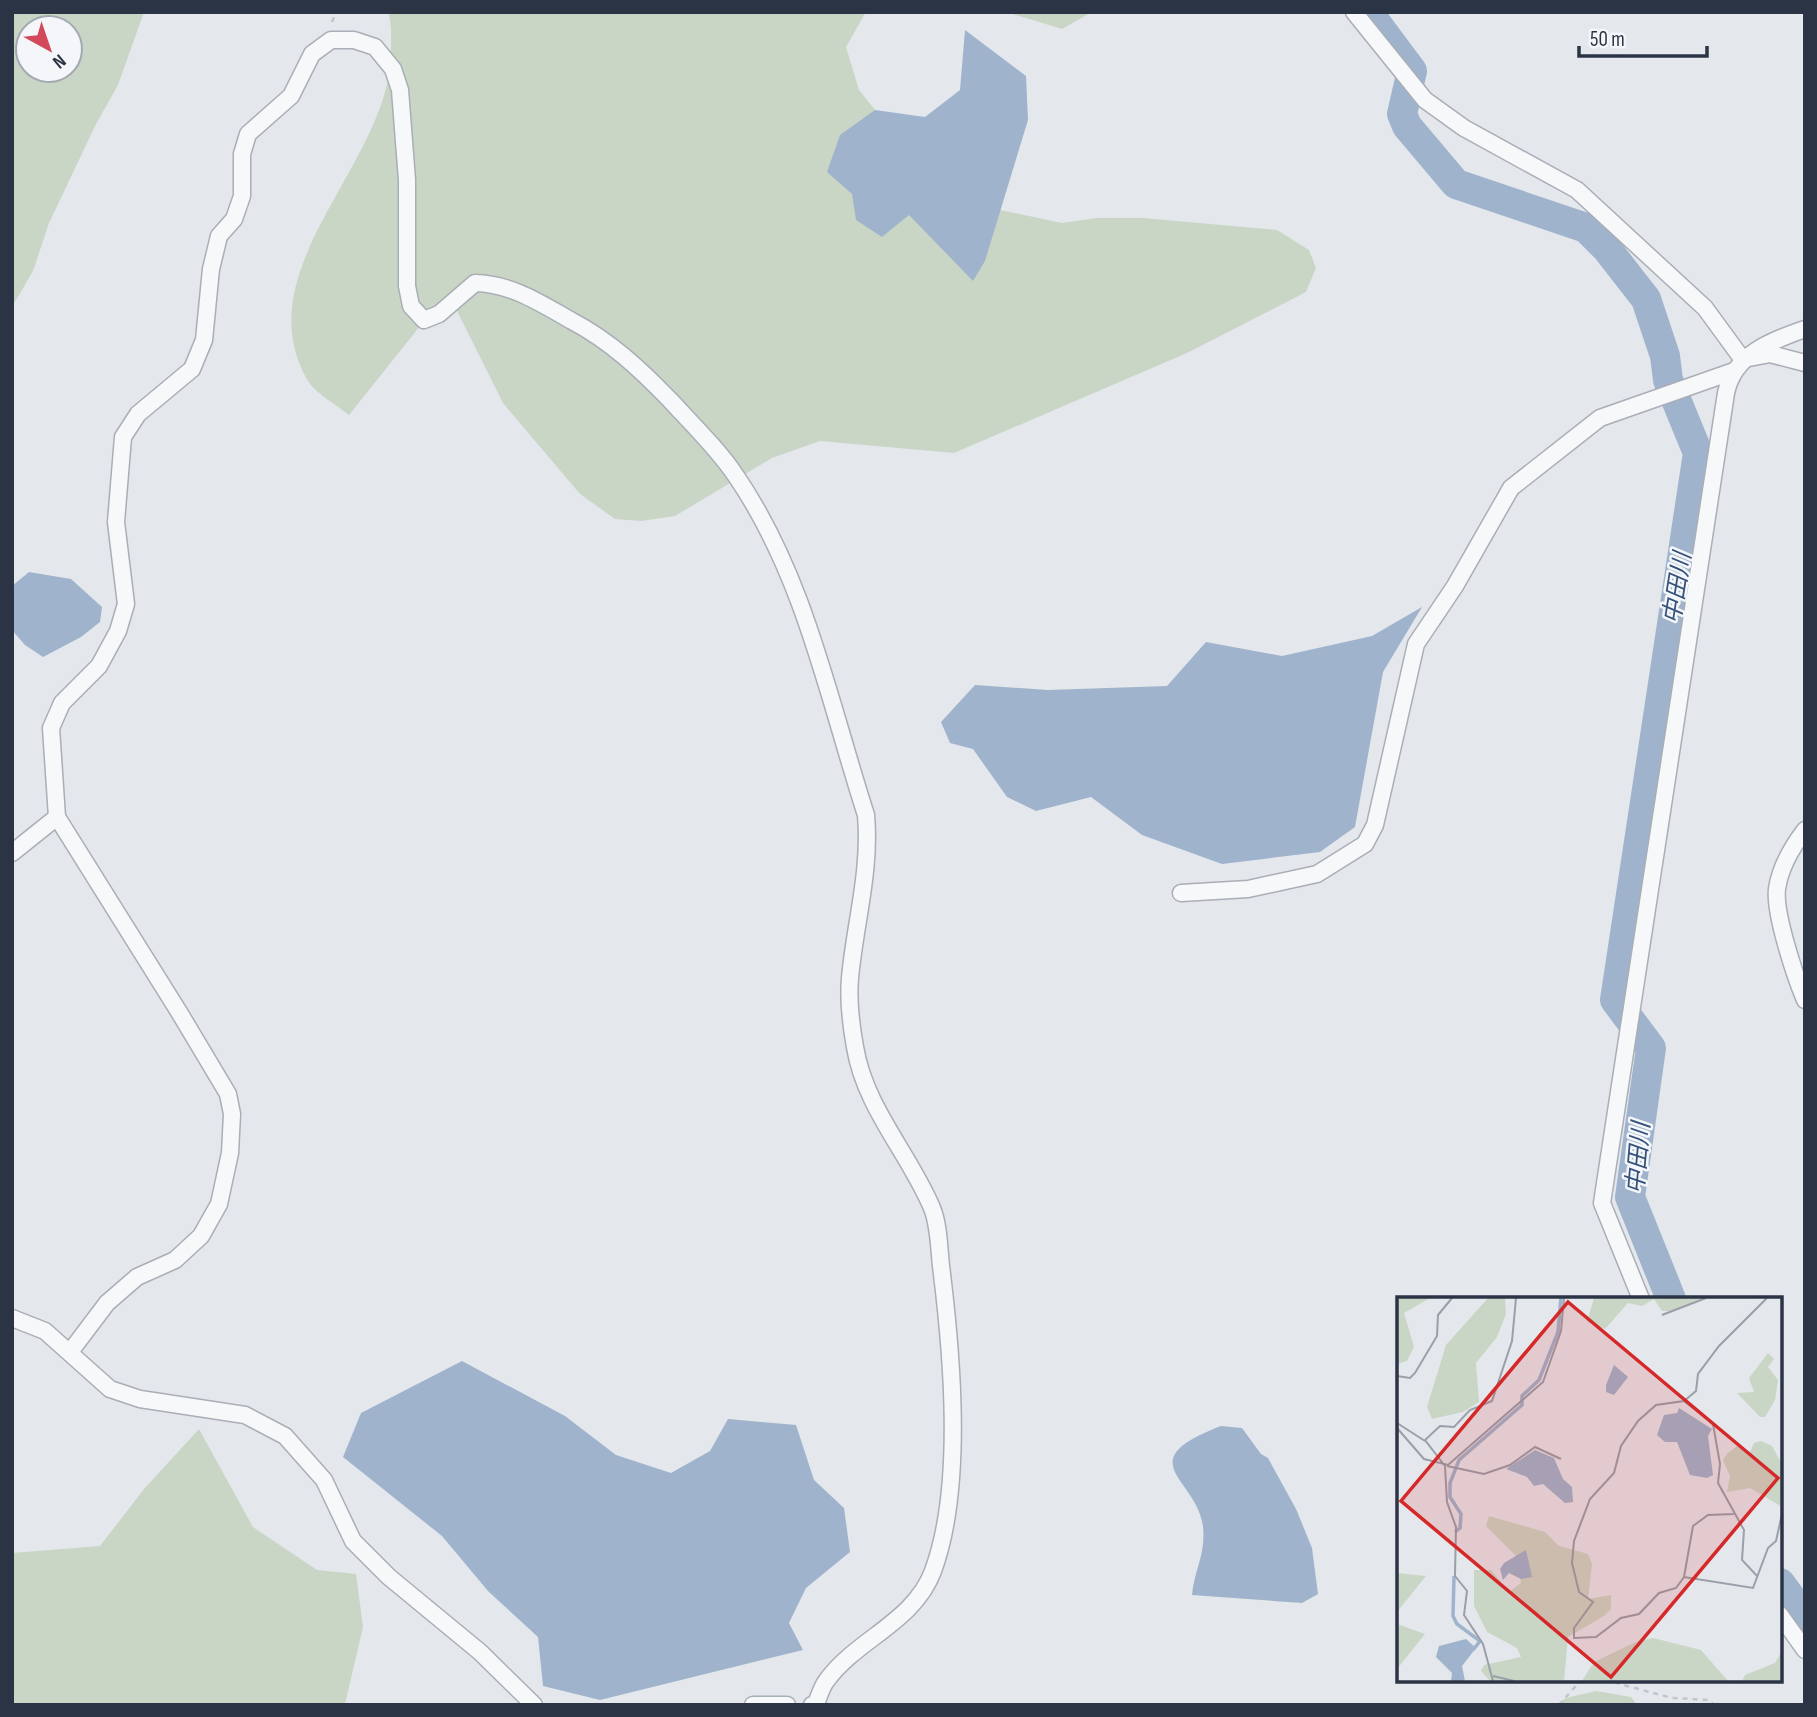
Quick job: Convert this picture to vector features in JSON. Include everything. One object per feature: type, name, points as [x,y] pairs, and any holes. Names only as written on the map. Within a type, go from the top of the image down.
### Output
[{"type":"street","points":[[1354,12],[1411,85],[1464,128],[1577,190],[1705,308],[1739,365]]},
{"type":"street","points":[[70,1352],[107,1303],[137,1277],[175,1260],[201,1236],[219,1204],[230,1153],[232,1114],[228,1094],[57,817],[51,729],[62,703],[99,666],[118,631],[126,604],[116,522],[123,437],[138,414],[191,369],[204,340],[211,269],[219,236],[234,219],[242,196],[242,154],[248,134],[291,96],[312,54],[331,40],[354,40],[375,47],[393,69],[400,90],[407,180],[407,286],[411,306],[424,320],[439,314],[475,283],[494,284],[526,294],[593,332],[635,364],[681,412],[736,475],[768,531],[803,612],[866,815],[869,846],[850,978],[855,1049],[865,1085],[877,1112],[919,1179],[934,1212],[948,1317],[952,1412],[950,1476],[942,1543],[932,1574],[891,1626],[839,1666],[825,1681],[816,1704],[812,1705]]},
{"type":"street","points":[[1641,1297],[1602,1203],[1726,393],[1739,365],[1772,341],[1805,329]]},
{"type":"street","points":[[1181,893],[1248,889],[1317,874],[1365,844],[1375,825],[1416,644],[1455,586],[1511,488],[1600,418],[1770,354],[1805,363]]},
{"type":"street","points":[[12,853],[57,817]]},
{"type":"street","points":[[1805,830],[1785,862],[1777,892],[1789,955],[1805,1000]]},
{"type":"street","points":[[12,1318],[46,1331],[110,1389],[140,1399],[245,1415],[285,1436],[324,1480],[353,1541],[389,1577],[480,1652],[534,1705]]},
{"type":"street","points":[[1782,1618],[1805,1650]]},
{"type":"street","points":[[752,1705],[787,1705]]},
{"type":"path","points":[[1559,1705],[1579,1682]]},
{"type":"path","points":[[1612,1682],[1672,1698],[1709,1700],[1714,1705]]},
{"type":"green space","points":[[12,12],[144,12],[118,85],[96,124],[49,223],[33,271],[12,307]]},
{"type":"green space","points":[[388,12],[866,12],[846,47],[859,90],[889,127],[996,209],[1062,223],[1097,218],[1143,218],[1277,230],[1309,250],[1316,268],[1306,292],[1279,306],[1187,353],[954,453],[820,441],[772,458],[675,516],[641,521],[615,519],[580,494],[503,403],[450,297],[424,321],[349,415],[321,395],[308,381],[293,339],[293,297],[306,256],[370,133],[385,91],[391,49]]},
{"type":"green space","points":[[1006,12],[1092,12],[1062,29]]},
{"type":"green space","points":[[199,1429],[253,1527],[317,1570],[356,1574],[363,1627],[345,1704],[12,1705],[12,1553],[100,1546],[144,1489]]},
{"type":"green space","points":[[1596,1691],[1631,1697],[1637,1705],[1555,1705],[1566,1698]]},
{"type":"water","points":[[965,30],[1026,76],[1028,120],[985,261],[973,281],[909,215],[882,237],[856,220],[852,194],[827,172],[840,135],[875,110],[925,117],[960,90]]},
{"type":"water","points":[[29,572],[71,579],[102,607],[100,622],[81,637],[43,657],[25,645],[12,630],[12,586]]},
{"type":"water","points":[[1422,607],[1383,672],[1355,827],[1320,852],[1222,864],[1142,835],[1091,797],[1036,811],[1007,797],[973,749],[950,743],[941,722],[975,685],[1048,690],[1167,686],[1206,642],[1282,656],[1372,636]]},
{"type":"water","points":[[462,1361],[565,1416],[616,1455],[671,1473],[710,1451],[728,1419],[796,1425],[814,1480],[844,1508],[850,1552],[806,1588],[789,1623],[803,1650],[600,1700],[543,1686],[538,1637],[488,1591],[442,1536],[343,1457],[361,1413]]},
{"type":"water","points":[[1221,1426],[1242,1428],[1261,1454],[1268,1458],[1296,1509],[1312,1548],[1318,1594],[1302,1603],[1192,1595],[1203,1546],[1203,1527],[1198,1510],[1175,1472],[1173,1461],[1178,1450],[1193,1439]]},
{"type":"waterway","name":"中田川","points":[[1368,12],[1412,71],[1402,114],[1407,126],[1456,184],[1586,228],[1607,249],[1646,299],[1665,356],[1668,380],[1698,453],[1615,1000],[1651,1048],[1630,1197],[1670,1297]]},
{"type":"waterway","name":"中田川","points":[[1782,1586],[1805,1617]]}]
